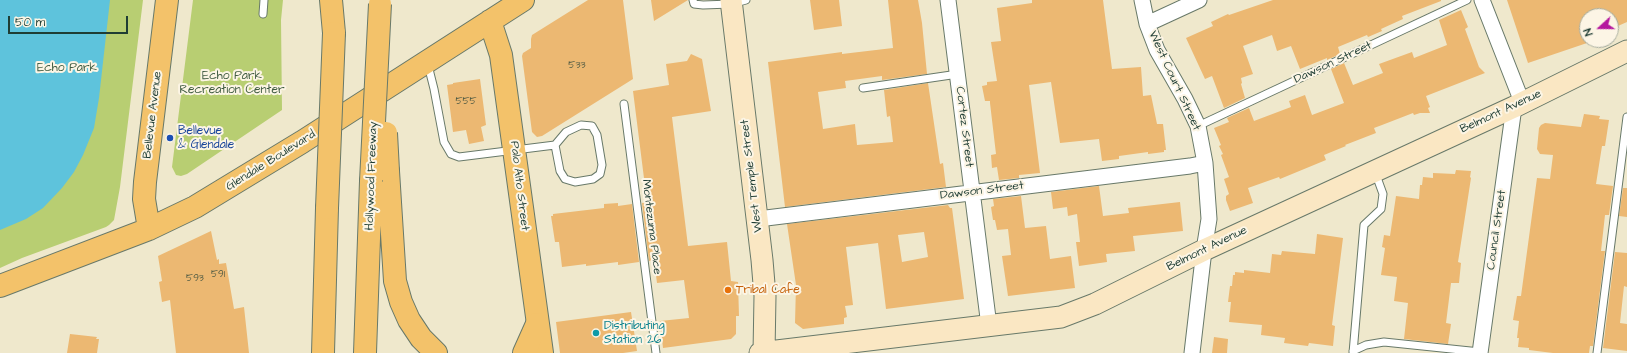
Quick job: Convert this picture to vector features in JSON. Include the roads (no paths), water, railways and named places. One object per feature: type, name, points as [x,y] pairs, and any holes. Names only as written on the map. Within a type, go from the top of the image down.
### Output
[{"type":"main road","name":"Bellevue Avenue","points":[[149,229],[144,198],[145,182],[167,0]]},
{"type":"main road","points":[[331,0],[334,33]]},
{"type":"main road","points":[[323,353],[335,0]]},
{"type":"main road","name":"Glendale Boulevard","points":[[0,286],[149,229],[195,207],[523,0]]},
{"type":"main road","name":"Hollywood Freeway","points":[[366,353],[379,176],[380,2]]},
{"type":"main road","name":"Palo Alto Street","points":[[490,21],[501,55],[542,353]]},
{"type":"main road","points":[[379,176],[395,281],[401,302],[409,320],[421,338],[436,353]]},
{"type":"main road","points":[[524,353],[537,324]]},
{"type":"street","name":"Cortez Street","points":[[948,0],[990,326]]},
{"type":"street","name":"West Court Street","points":[[1142,0],[1147,24],[1157,50],[1198,126],[1205,163],[1209,219],[1192,353]]},
{"type":"street","points":[[1147,24],[1199,0]]},
{"type":"street","name":"Council Street","points":[[1480,352],[1518,104],[1482,0]]},
{"type":"street","name":"West Temple Street","points":[[736,1],[765,296],[764,353]]},
{"type":"street","name":"Belmont Avenue","points":[[760,353],[1061,317],[1095,304],[1204,250],[1518,104],[1627,51]]},
{"type":"street","name":"Dawson Street","points":[[758,219],[1205,163]]},
{"type":"lane","points":[[263,14],[264,0]]},
{"type":"lane","points":[[693,0],[694,4],[703,5],[736,1]]},
{"type":"lane","name":"Dawson Street","points":[[1198,126],[1467,0]]},
{"type":"lane","points":[[427,62],[434,89],[444,142],[451,154],[459,156],[555,145],[566,132],[580,125],[592,126],[597,135],[602,165],[600,174],[593,179],[575,182],[565,179],[560,171],[555,145]]},
{"type":"lane","points":[[863,88],[958,74]]},
{"type":"lane","name":"Montezuma Place","points":[[624,104],[656,353]]},
{"type":"lane","points":[[1597,353],[1627,117]]},
{"type":"lane","points":[[1353,352],[1364,226],[1381,209],[1383,194],[1374,171]]},
{"type":"lane","points":[[1353,352],[1366,345],[1384,342],[1480,352]]},
{"type":"water","name":"Echo Park","points":[[0,0],[110,0],[99,98],[94,128],[83,155],[74,172],[62,188],[43,208],[26,219],[0,230]]},
{"type":"place","name":"Bellevue & Glendale","points":[[170,138]]},
{"type":"place","name":"Tribal Cafe","points":[[728,290]]},
{"type":"place","name":"Distributing Station 26","points":[[596,333]]},
{"type":"park label","name":"Echo Park Recreation Center","points":[[232,83]]}]
